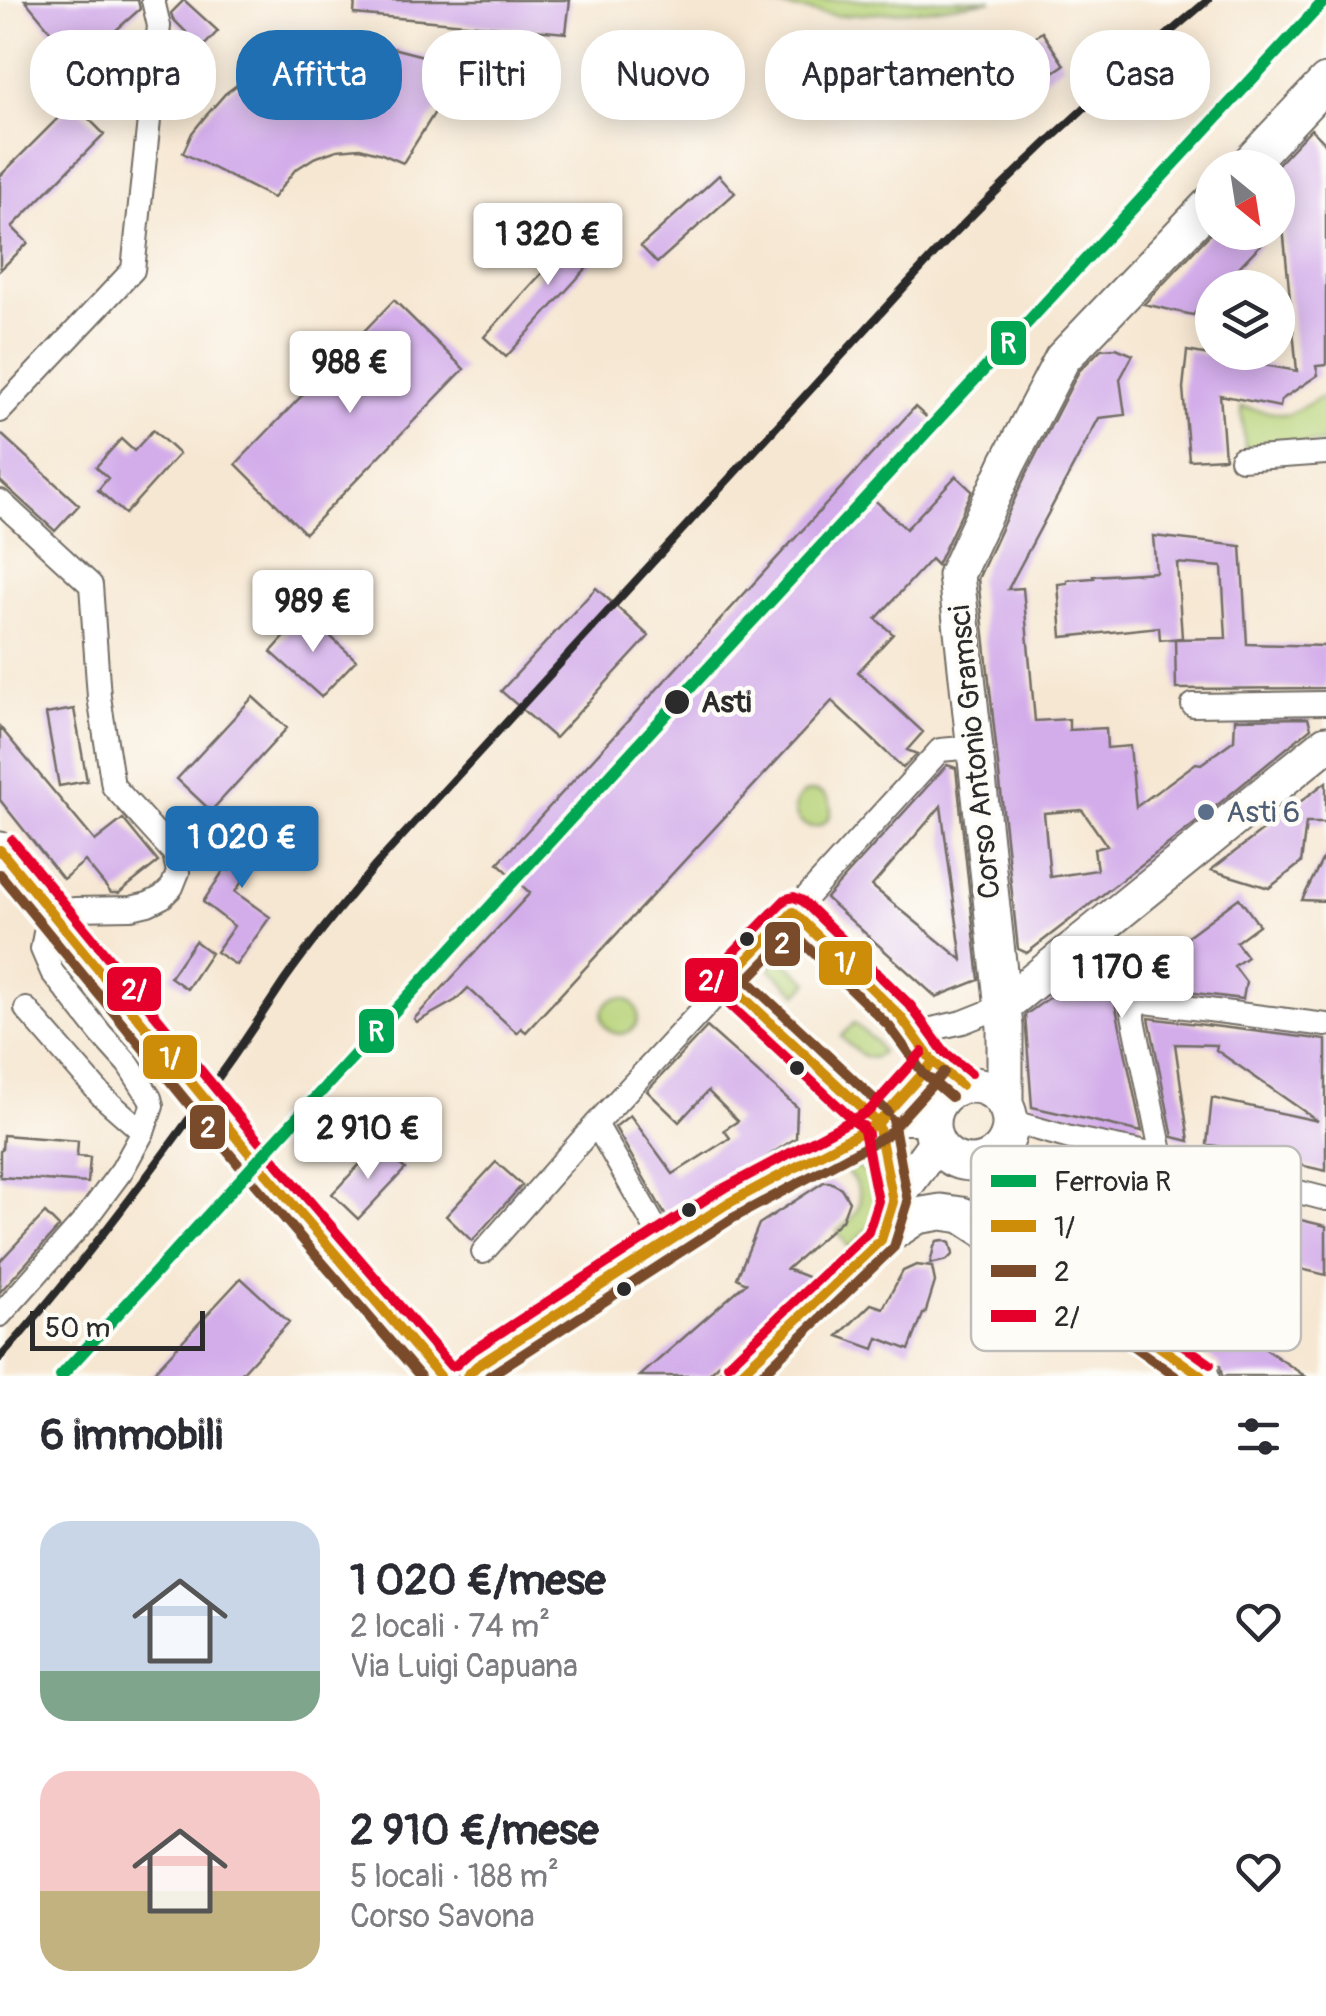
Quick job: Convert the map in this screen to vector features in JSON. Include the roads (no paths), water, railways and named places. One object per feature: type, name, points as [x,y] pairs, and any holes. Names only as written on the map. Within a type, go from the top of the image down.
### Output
[{"type":"main road","points":[[1262,150],[1326,82]]},
{"type":"main road","name":"Corso Antonio Gramsci","points":[[1008,1112],[1004,1016],[956,576],[1062,359],[1195,220]]},
{"type":"main road","points":[[967,1085],[1004,1016],[1326,744]]},
{"type":"main road","points":[[0,850],[178,1068],[439,1375]]},
{"type":"main road","points":[[971,1163],[944,1152],[934,1133],[934,1110],[949,1090],[967,1085],[986,1087],[997,1094],[1008,1112],[1003,1146]]},
{"type":"main road","points":[[881,1240],[893,1202],[934,1133]]},
{"type":"main road","points":[[738,1376],[881,1240],[917,1216],[941,1212],[971,1221]]},
{"type":"main road","points":[[1166,1351],[1201,1376]]},
{"type":"street","points":[[0,410],[133,270],[159,26],[153,0]]},
{"type":"street","points":[[1242,459],[1326,452]]},
{"type":"street","points":[[0,501],[91,585],[99,697],[113,786],[174,853],[178,864],[172,887],[162,897],[131,908],[74,909],[45,932],[42,948],[52,972],[128,1064],[152,1106],[122,1170],[84,1221],[0,1315]]},
{"type":"street","points":[[1192,705],[1326,703]]},
{"type":"street","points":[[484,1252],[596,1124],[940,750],[974,747]]},
{"type":"street","points":[[793,912],[900,1016],[933,1062],[967,1085]]},
{"type":"street","points":[[726,982],[878,1123],[934,1133]]},
{"type":"street","points":[[1153,1146],[1130,1000],[1326,1025]]},
{"type":"street","points":[[26,1010],[103,1097],[143,1132]]},
{"type":"street","points":[[914,1033],[1004,1016]]},
{"type":"street","points":[[477,1366],[725,1205],[878,1123],[933,1062]]},
{"type":"street","points":[[1008,1112],[1070,1138],[1110,1146]]},
{"type":"street","points":[[596,1124],[664,1243]]},
{"type":"street","points":[[1301,1193],[1326,1199]]},
{"type":"railway","points":[[0,1358],[119,1214],[295,966],[374,867],[940,248],[1071,120],[1208,0]]},
{"type":"rail line","name":"R","points":[[61,1376],[1325,0]]},
{"type":"place","name":"Asti","points":[[677,702]]},
{"type":"place","name":"Asti 6","points":[[1206,812]]}]
